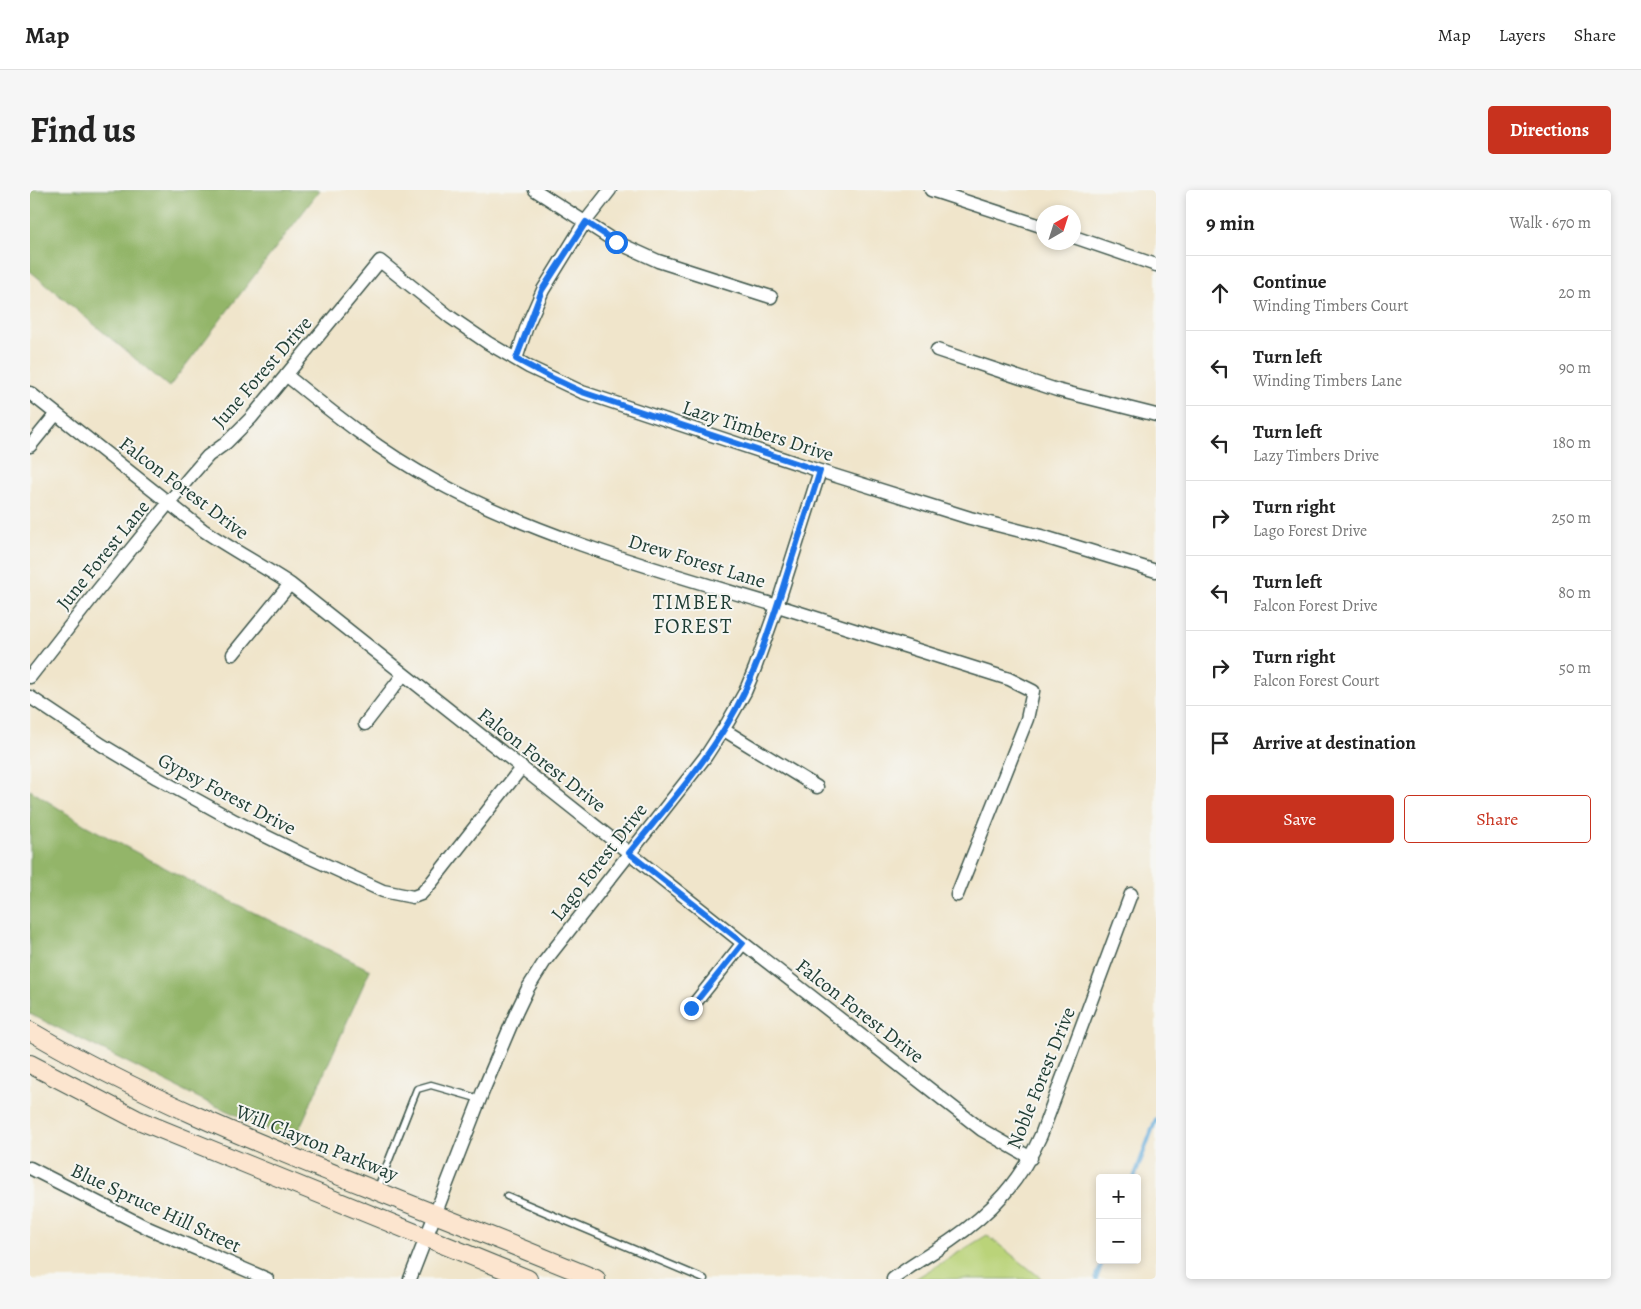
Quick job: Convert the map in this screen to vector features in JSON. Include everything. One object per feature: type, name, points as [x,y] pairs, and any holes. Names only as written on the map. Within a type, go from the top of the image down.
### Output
[{"type":"main road","name":"Will Clayton Parkway","points":[[30,1031],[116,1078],[236,1134],[596,1279]]},
{"type":"main road","points":[[30,1064],[136,1119],[528,1279]]},
{"type":"main road","points":[[229,1157],[236,1134]]},
{"type":"street","points":[[535,190],[616,242],[658,261],[771,297]]},
{"type":"street","points":[[516,359],[542,290],[586,222],[610,190]]},
{"type":"street","points":[[931,190],[1036,224]]},
{"type":"street","points":[[1081,239],[1156,265]]},
{"type":"street","name":"Lazy Timbers Drive","points":[[380,260],[450,317],[488,343],[537,371],[582,392],[820,471],[970,518],[1041,536],[1156,571]]},
{"type":"street","name":"June Forest Drive","points":[[169,503],[208,456],[226,443],[251,418],[380,260]]},
{"type":"street","points":[[937,350],[1057,390],[1156,415]]},
{"type":"street","name":"Drew Forest Lane","points":[[286,375],[350,426],[392,455],[436,481],[539,528],[598,550],[738,595],[1009,679],[1033,691],[1027,719],[957,895]]},
{"type":"street","name":"Falcon Forest Drive","points":[[30,393],[169,503],[227,546],[290,584],[982,1130],[1031,1158]]},
{"type":"street","points":[[30,446],[56,414]]},
{"type":"street","name":"Lago Forest Drive","points":[[410,1279],[480,1099],[528,988],[545,961],[706,756],[724,730],[745,692],[756,668],[820,471]]},
{"type":"street","name":"June Forest Lane","points":[[30,677],[169,503]]},
{"type":"street","points":[[233,654],[290,584]]},
{"type":"street","points":[[365,724],[404,675]]},
{"type":"street","name":"Gypsy Forest Drive","points":[[30,697],[110,750],[235,822],[382,891],[413,897],[419,895],[431,883],[522,768]]},
{"type":"street","points":[[724,730],[817,787]]},
{"type":"street","name":"Noble Forest Drive","points":[[892,1279],[975,1223],[1004,1194],[1031,1158],[1042,1135],[1131,894]]},
{"type":"street","points":[[691,1008],[743,943]]},
{"type":"street","name":"Blue Spruce Hill Street","points":[[30,1168],[150,1229],[267,1279]]},
{"type":"lane","points":[[377,1191],[417,1089],[431,1085],[480,1099]]},
{"type":"lane","points":[[508,1196],[704,1279]]},
{"type":"green space","points":[[30,190],[320,190],[169,387],[30,271]]},
{"type":"green space","points":[[30,790],[85,825],[190,881],[370,970],[294,1141],[205,1101],[30,1014]]},
{"type":"green space","points":[[987,1235],[1042,1279],[915,1279]]},
{"type":"waterway","points":[[1135,1174],[1156,1119]]},
{"type":"waterway","points":[[1096,1279],[1102,1264]]},
{"type":"district","name":"TIMBER FOREST","points":[[693,614]]},
{"type":"route","points":[[616,242],[586,222],[542,290],[516,359],[582,392],[820,471],[756,668],[745,692],[706,756],[629,853],[743,943],[691,1008]]}]
